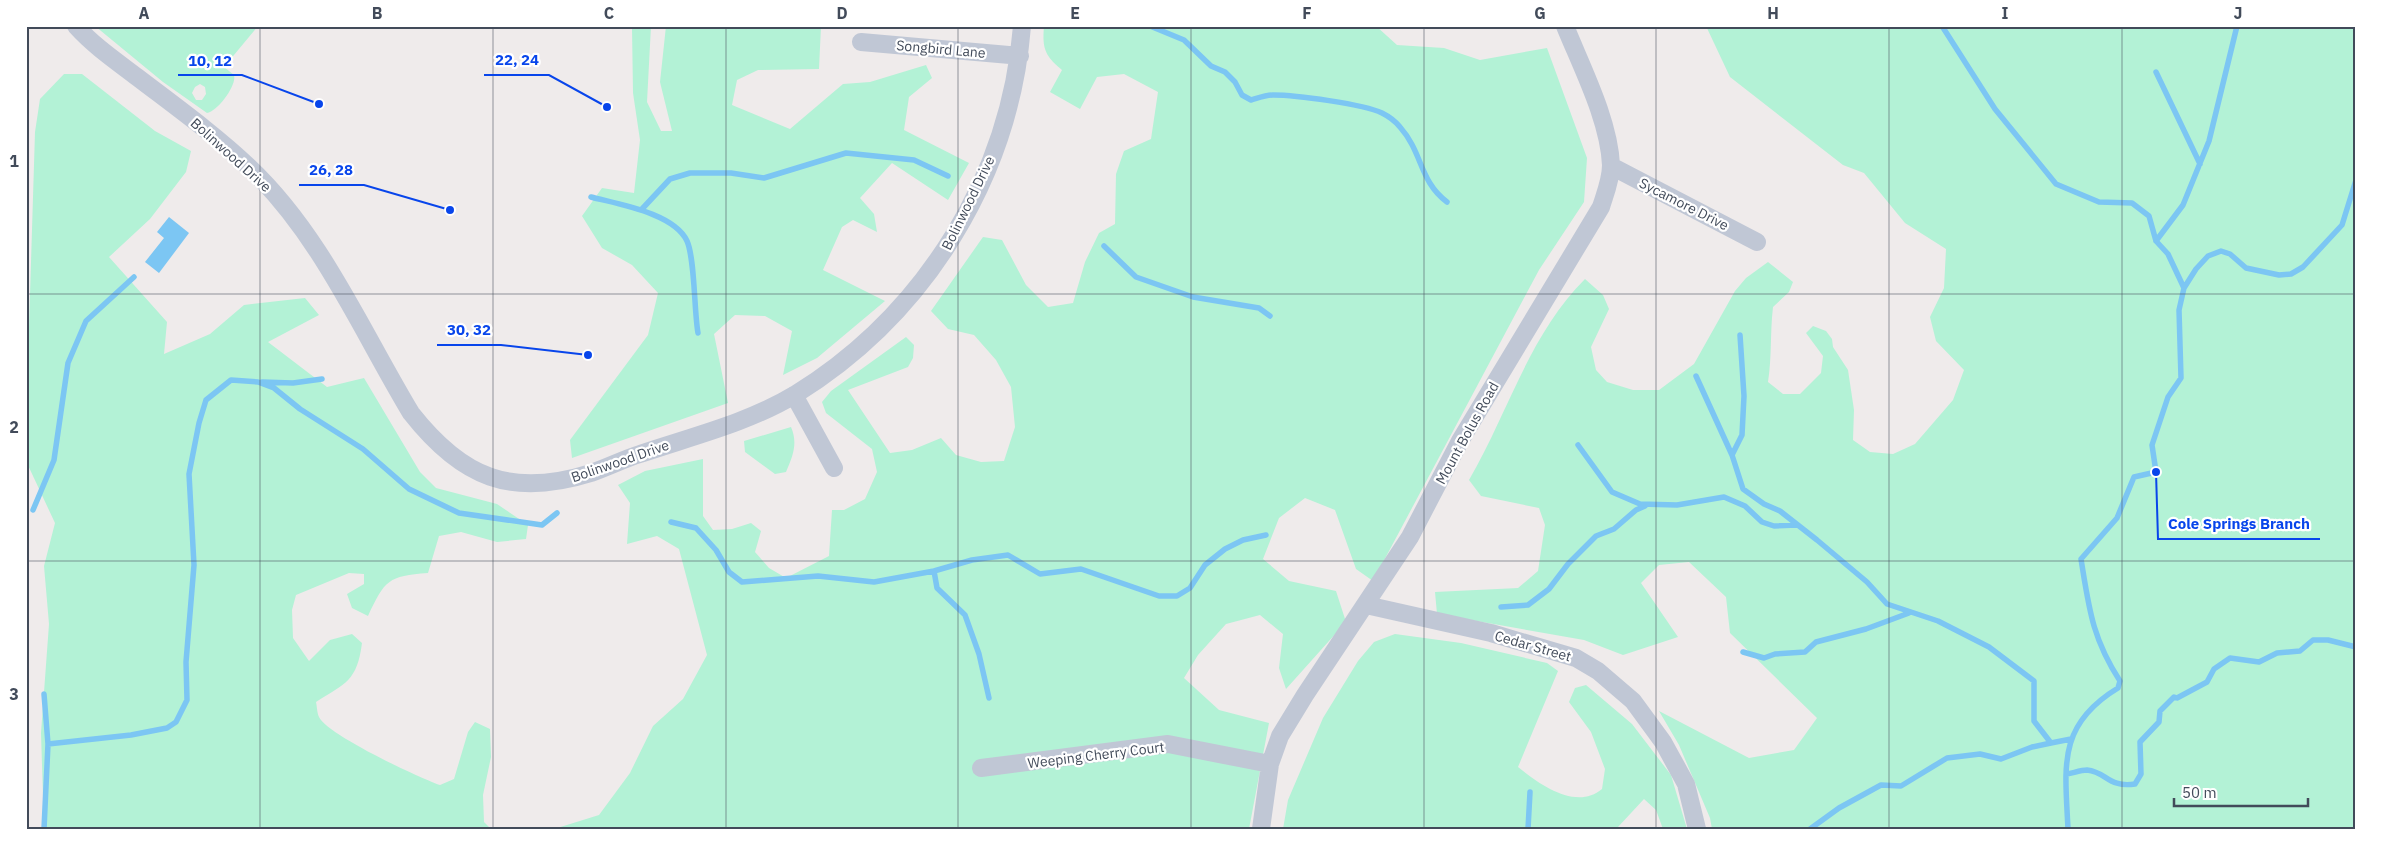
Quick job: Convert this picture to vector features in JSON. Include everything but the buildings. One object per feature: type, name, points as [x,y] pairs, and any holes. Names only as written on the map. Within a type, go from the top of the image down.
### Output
[{"type":"street","name":"Bolinwood Drive","points":[[76,26],[96,46],[212,135],[250,168],[283,204],[323,260],[411,413],[445,451],[481,475],[508,482],[537,483],[564,480],[592,472],[627,458],[731,425],[794,395],[853,354],[899,309],[942,256],[974,199],[994,152],[1009,106],[1020,56],[1022,26]]},
{"type":"street","name":"Mount Bolus Road","points":[[1261,829],[1270,764],[1280,736],[1304,695],[1366,606],[1410,537],[1460,441],[1601,206],[1608,188],[1611,166],[1606,137],[1597,108],[1565,26]]},
{"type":"street","name":"Songbird Lane","points":[[862,42],[1020,56]]},
{"type":"street","name":"Sycamore Drive","points":[[1611,166],[1757,242]]},
{"type":"street","points":[[794,395],[834,468]]},
{"type":"street","name":"Cedar Street","points":[[1366,606],[1500,636],[1576,658],[1598,671],[1633,701],[1662,742],[1686,784],[1697,829]]},
{"type":"street","name":"Weeping Cherry Court","points":[[982,768],[1168,744],[1270,764]]},
{"type":"green space","points":[[95,26],[258,26],[224,67],[234,75],[233,85],[221,103],[211,111],[207,113],[163,82]],"holes":[[[200,84],[205,87],[206,94],[202,100],[196,100],[192,93],[195,87]]]},
{"type":"green space","points":[[606,26],[651,26],[647,102],[661,131],[672,131],[660,82],[666,26],[821,26],[819,69],[758,70],[737,80],[732,105],[790,129],[843,84],[870,82],[926,65],[932,78],[909,97],[904,130],[969,163],[948,200],[892,163],[860,198],[874,214],[877,232],[853,220],[842,227],[823,270],[885,301],[817,358],[783,375],[792,331],[765,316],[735,315],[714,334],[728,403],[572,458],[570,440],[648,335],[658,293],[632,265],[602,248],[582,216],[602,188],[634,193],[640,140],[633,93],[632,28]]},
{"type":"green space","points":[[1044,26],[1376,26],[1397,45],[1444,48],[1480,60],[1547,48],[1587,158],[1584,202],[1539,270],[1373,581],[1356,569],[1335,510],[1305,498],[1279,518],[1263,559],[1289,581],[1336,591],[1346,622],[1286,689],[1279,668],[1283,634],[1260,615],[1226,624],[1198,655],[1184,678],[1219,710],[1269,723],[1249,829],[554,829],[599,815],[630,773],[653,726],[683,699],[707,655],[679,549],[657,536],[627,544],[630,503],[618,485],[645,471],[703,459],[703,516],[713,530],[732,529],[751,523],[761,531],[755,552],[769,568],[786,578],[829,556],[832,510],[844,510],[865,499],[877,472],[872,449],[826,413],[822,402],[831,391],[906,337],[914,345],[913,358],[908,367],[848,390],[890,453],[912,450],[941,438],[956,455],[981,462],[1004,461],[1015,427],[1011,387],[996,360],[974,335],[948,329],[931,311],[983,237],[1002,240],[1026,285],[1048,307],[1073,303],[1085,262],[1099,233],[1115,224],[1116,174],[1124,151],[1151,139],[1158,92],[1124,74],[1097,77],[1080,109],[1050,92],[1062,70],[1048,56],[1044,46]]},
{"type":"green space","points":[[1706,26],[2356,26],[2356,829],[1712,829],[1710,818],[1679,745],[1659,711],[1749,758],[1794,750],[1817,718],[1730,633],[1726,597],[1689,562],[1659,565],[1641,583],[1678,637],[1623,655],[1584,640],[1437,614],[1435,592],[1518,588],[1538,571],[1545,525],[1539,508],[1481,496],[1469,480],[1534,350],[1566,301],[1585,279],[1603,295],[1609,309],[1591,347],[1596,370],[1607,382],[1633,390],[1659,390],[1694,364],[1735,291],[1746,278],[1768,262],[1793,282],[1789,292],[1773,307],[1772,316],[1768,382],[1783,394],[1800,394],[1821,373],[1823,356],[1806,333],[1813,326],[1826,331],[1832,339],[1833,347],[1848,370],[1854,410],[1853,440],[1870,452],[1893,454],[1915,444],[1953,400],[1964,370],[1936,341],[1930,317],[1944,288],[1946,249],[1905,223],[1864,173],[1843,165],[1730,77]]},
{"type":"green space","points":[[64,74],[82,74],[155,131],[191,151],[186,172],[150,219],[109,257],[167,322],[164,354],[210,334],[244,305],[305,298],[319,315],[268,342],[327,387],[364,378],[420,472],[436,488],[497,504],[528,525],[526,539],[497,542],[461,532],[439,536],[428,573],[404,576],[389,582],[379,595],[368,616],[352,608],[347,594],[364,584],[364,574],[349,573],[296,595],[292,610],[293,638],[309,661],[330,640],[352,634],[362,643],[357,666],[348,680],[316,702],[319,717],[325,725],[338,734],[394,765],[440,785],[454,779],[468,732],[475,722],[490,729],[491,757],[483,795],[484,822],[491,829],[44,829],[41,733],[49,624],[44,566],[55,523],[26,461],[26,425],[35,132],[40,99]]},
{"type":"green space","points":[[791,427],[794,449],[786,472],[775,474],[745,452],[744,441]]},
{"type":"green space","points":[[1395,634],[1461,643],[1547,663],[1558,671],[1518,767],[1536,781],[1558,793],[1570,796],[1592,795],[1602,789],[1605,769],[1591,732],[1569,702],[1575,688],[1586,685],[1632,724],[1671,775],[1687,829],[1663,829],[1656,810],[1644,799],[1618,827],[1610,829],[1283,829],[1288,800],[1323,718],[1358,661],[1374,642]]},
{"type":"water","points":[[169,217],[189,233],[159,273],[145,262],[164,238],[157,232]]},
{"type":"waterway","points":[[1150,26],[1184,40],[1211,66],[1225,72],[1235,82],[1242,95],[1251,100],[1270,95],[1284,95],[1345,103],[1384,114],[1400,127],[1413,147],[1431,185],[1447,202]]},
{"type":"waterway","points":[[1942,26],[1995,109],[2056,184],[2099,202],[2132,203],[2149,216],[2156,241],[2168,254],[2184,288]]},
{"type":"waterway","points":[[2156,241],[2183,205],[2209,141],[2237,26]]},
{"type":"waterway","points":[[2156,72],[2200,164]]},
{"type":"waterway","points":[[642,209],[670,179],[690,173],[731,173],[764,178],[846,153],[914,160],[948,176]]},
{"type":"waterway","points":[[2068,829],[2066,766],[2069,749],[2075,732],[2084,717],[2098,702],[2118,688],[2120,681],[2097,636],[2089,608],[2081,559],[2117,518],[2134,477],[2156,472],[2152,445],[2168,397],[2181,378],[2179,310],[2184,288],[2196,269],[2208,256],[2221,251],[2230,254],[2246,268],[2279,275],[2291,274],[2303,267],[2342,225],[2356,180]]},
{"type":"waterway","points":[[591,197],[644,211],[670,223],[680,231],[687,241],[692,260],[698,333]]},
{"type":"waterway","points":[[1104,246],[1136,277],[1193,297],[1259,308],[1270,316]]},
{"type":"waterway","points":[[33,510],[54,460],[68,363],[86,321],[134,277]]},
{"type":"waterway","points":[[1740,335],[1744,396],[1742,435],[1732,455],[1743,489],[1764,504],[1780,511],[1817,540],[1867,582],[1887,604],[1938,621],[1989,647],[2034,681],[2034,721],[2051,743],[2071,739]]},
{"type":"waterway","points":[[1696,376],[1732,455]]},
{"type":"waterway","points":[[262,382],[293,383],[322,379]]},
{"type":"waterway","points":[[48,744],[131,735],[167,728],[176,722],[187,700],[186,662],[194,565],[189,474],[199,423],[206,400],[231,380],[258,382],[274,388],[300,409],[363,449],[409,489],[459,513],[542,525],[557,513]]},
{"type":"waterway","points":[[1578,445],[1612,492],[1640,504],[1677,505],[1724,497],[1745,506],[1762,522],[1774,526],[1797,525]]},
{"type":"waterway","points":[[1501,607],[1528,605],[1549,589],[1568,564],[1596,536],[1614,529],[1636,510],[1645,506]]},
{"type":"waterway","points":[[671,522],[696,528],[716,550],[729,572],[742,582],[818,576],[874,582],[934,571],[972,560],[1008,555],[1040,574],[1081,569],[1159,596],[1177,596],[1190,588],[1205,565],[1225,549],[1243,540],[1266,535]]},
{"type":"waterway","points":[[934,571],[937,588],[965,615],[979,654],[989,698]]},
{"type":"waterway","points":[[1743,652],[1764,658],[1775,654],[1805,652],[1816,642],[1866,629],[1909,613]]},
{"type":"waterway","points":[[2067,774],[2082,770],[2094,771],[2119,784],[2135,784],[2141,774],[2140,742],[2159,722],[2160,711],[2174,697],[2177,698],[2207,682],[2214,669],[2230,658],[2259,662],[2277,653],[2300,651],[2313,640],[2328,640],[2356,647]]},
{"type":"waterway","points":[[44,694],[48,744],[44,829]]},
{"type":"waterway","points":[[1810,829],[1839,808],[1881,785],[1901,786],[1947,758],[1980,754],[2001,759],[2032,747],[2051,743]]},
{"type":"waterway","points":[[1528,829],[1530,792]]},
{"type":"place","name":"10, 12","points":[[319,104]]},
{"type":"place","name":"22, 24","points":[[607,107]]},
{"type":"place","name":"26, 28","points":[[450,210]]},
{"type":"place","name":"30, 32","points":[[588,355]]},
{"type":"place","name":"Cole Springs Branch","points":[[2156,472]]}]
